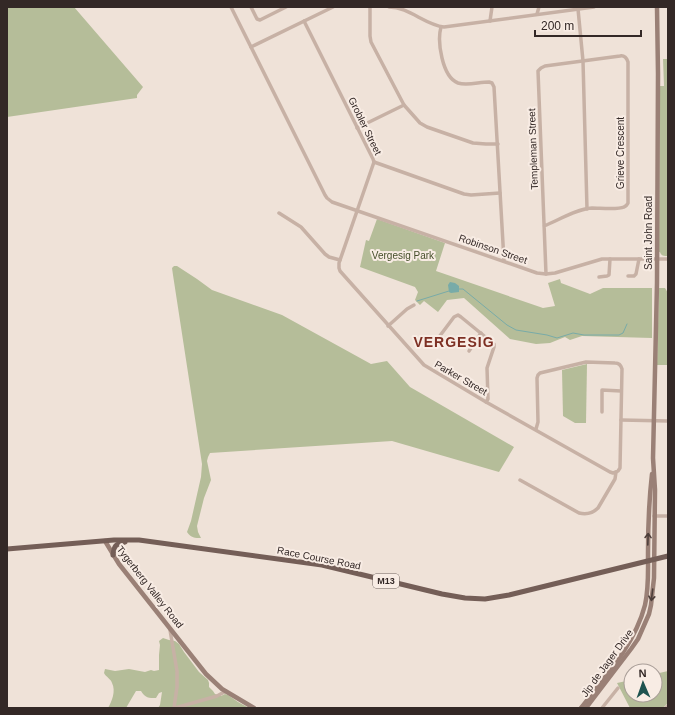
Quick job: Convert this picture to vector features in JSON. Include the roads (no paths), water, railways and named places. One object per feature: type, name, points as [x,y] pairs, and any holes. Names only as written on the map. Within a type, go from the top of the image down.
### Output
[{"type":"main road","name":"Saint John Road","points":[[651,560],[655,490],[654,420],[657,259],[657,7]]},
{"type":"main road","name":"Saint John Road","points":[[651,560],[650,487],[654,458]]},
{"type":"main road","name":"Race Course Road","points":[[105,541],[134,540],[164,543],[315,564],[442,594],[472,599],[485,599],[509,595],[668,556]]},
{"type":"main road","points":[[113,555],[117,544],[134,540]]},
{"type":"main road","name":"Tygerberg Valley Road","points":[[7,548],[105,541],[119,564],[206,674],[217,686],[254,708]]},
{"type":"main road","name":"Jip de Jager Drive","points":[[581,708],[612,667],[635,630],[641,616],[646,597],[651,560]]},
{"type":"main road","name":"Jip de Jager Drive","points":[[586,708],[631,649],[643,629],[651,605],[653,587],[651,560]]},
{"type":"street","points":[[231,7],[251,47],[327,8],[333,7]]},
{"type":"street","points":[[251,7],[257,19],[260,20],[286,7]]},
{"type":"street","points":[[370,7],[370,40],[404,105],[417,120],[427,127],[474,143],[498,144]]},
{"type":"street","points":[[389,7],[402,8],[441,27],[594,7]]},
{"type":"street","points":[[490,21],[492,7]]},
{"type":"street","points":[[537,14],[539,7]]},
{"type":"street","points":[[578,9],[584,61],[587,209]]},
{"type":"street","name":"Grobler Street","points":[[304,21],[374,162],[464,194],[500,193]]},
{"type":"street","points":[[441,27],[441,58],[451,78],[461,84],[489,82],[492,83],[495,88],[504,261]]},
{"type":"street","name":"Robinson Street","points":[[251,47],[325,195],[329,200],[533,272],[546,274],[597,260],[668,259]]},
{"type":"street","name":"Grieve Crescent","points":[[544,226],[573,213],[587,209],[621,208],[626,207],[628,203],[628,62],[626,58],[622,56],[584,61]]},
{"type":"street","name":"Templeman Street","points":[[546,274],[538,71],[543,66],[584,61]]},
{"type":"street","points":[[357,128],[404,105]]},
{"type":"street","points":[[279,213],[301,227],[325,254],[340,260],[374,162]]},
{"type":"street","points":[[599,277],[609,275],[610,259]]},
{"type":"street","points":[[628,276],[634,276],[636,274],[639,259]]},
{"type":"street","name":"Parker Street","points":[[340,260],[338,266],[340,271],[424,365],[610,472],[616,472]]},
{"type":"street","points":[[388,326],[407,309],[414,305]]},
{"type":"street","points":[[439,338],[457,315],[461,316],[493,344],[494,346],[486,369],[488,399],[486,402]]},
{"type":"street","points":[[469,352],[481,333]]},
{"type":"street","points":[[520,480],[582,514],[592,513],[598,508],[615,479],[616,472],[619,470],[620,466],[621,368],[618,364],[615,362],[586,362],[541,372],[537,378],[538,422],[536,429]]},
{"type":"street","points":[[602,385],[602,412]]},
{"type":"street","points":[[602,390],[621,391]]},
{"type":"street","points":[[621,420],[668,421]]},
{"type":"street","points":[[654,516],[668,516]]},
{"type":"street","points":[[170,628],[177,671],[175,708],[216,696],[226,691]]},
{"type":"street","points":[[602,708],[618,688]]},
{"type":"water","points":[[450,282],[459,286],[459,292],[449,292],[448,285]]},
{"type":"waterway","points":[[458,289],[463,289],[507,325],[516,330],[557,338],[573,333],[584,335],[619,335],[623,333],[627,324]]},
{"type":"waterway","points":[[417,301],[449,291]]},
{"type":"district","name":"VERGESIG","points":[[454,342]]},
{"type":"park label","name":"Vergesig Park","points":[[403,255]]}]
